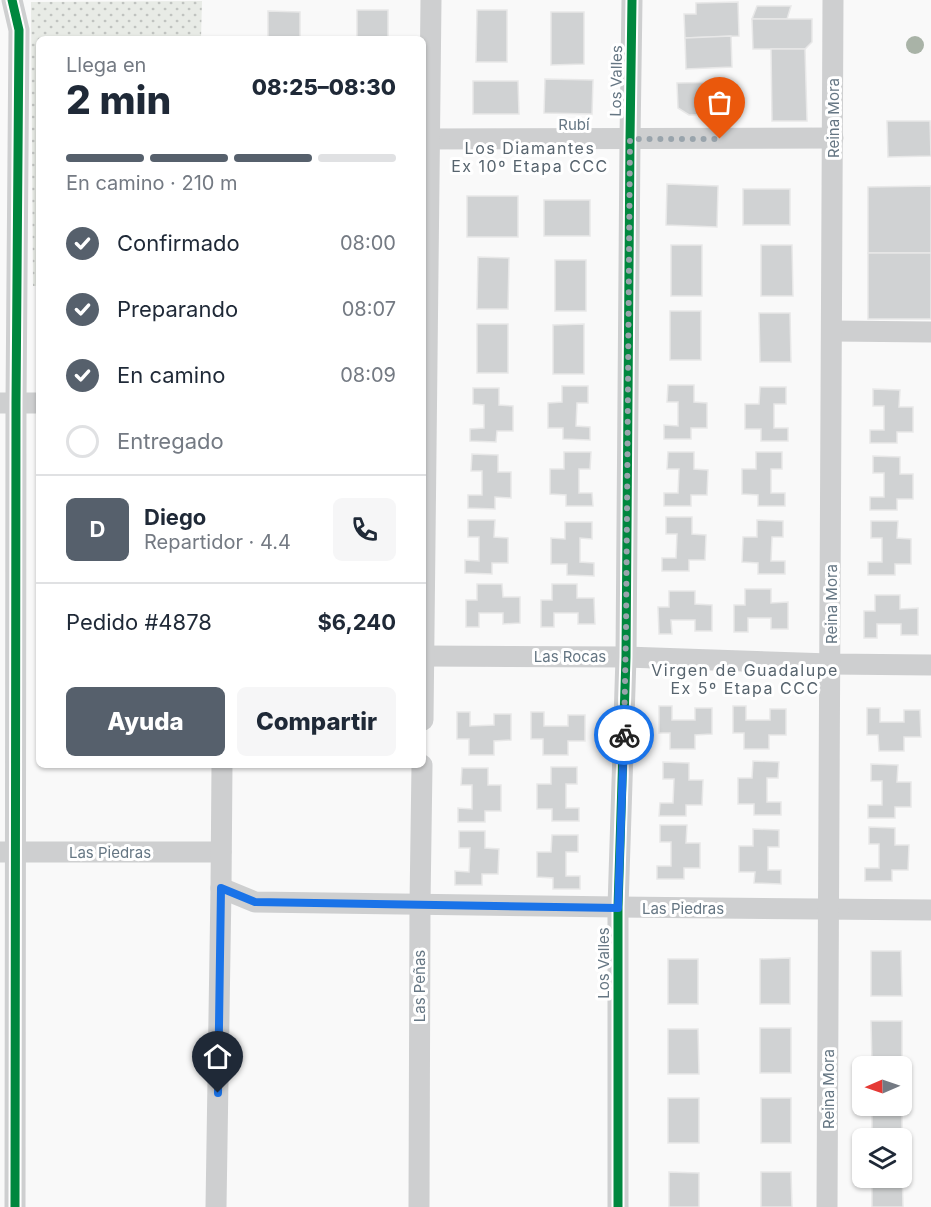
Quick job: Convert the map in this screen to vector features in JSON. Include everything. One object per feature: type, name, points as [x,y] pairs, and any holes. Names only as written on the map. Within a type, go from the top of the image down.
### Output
[{"type":"street","points":[[12,0],[19,30],[8,403],[8,852],[15,1207]]},
{"type":"street","points":[[426,311],[431,0]]},
{"type":"street","name":"Los Valles","points":[[618,1207],[618,908],[626,657],[632,0]]},
{"type":"street","name":"Reina Mora","points":[[827,1207],[833,0]]},
{"type":"street","name":"Rubí","points":[[427,139],[833,138]]},
{"type":"street","points":[[832,331],[931,332]]},
{"type":"street","points":[[8,403],[36,403]]},
{"type":"street","name":"Las Rocas","points":[[426,656],[626,657],[931,665]]},
{"type":"street","points":[[216,1207],[222,768]]},
{"type":"street","name":"Las Peñas","points":[[419,1207],[422,768]]},
{"type":"street","name":"Las Piedras","points":[[8,852],[221,852]]},
{"type":"street","name":"Las Piedras","points":[[221,888],[255,902],[931,910]]},
{"type":"shaded area","points":[[202,1],[201,36],[36,36],[36,286],[33,286],[31,2]]},
{"type":"building","points":[[738,2],[739,36],[685,38],[684,14],[696,14],[696,3]]},
{"type":"building","points":[[757,6],[791,6],[787,19],[752,19]]},
{"type":"building","points":[[357,10],[388,10],[388,36],[357,36]]},
{"type":"building","points":[[477,10],[507,10],[507,62],[476,62]]},
{"type":"building","points":[[268,11],[300,12],[300,36],[268,36]]},
{"type":"building","points":[[551,12],[584,12],[584,64],[551,65]]},
{"type":"building","points":[[752,19],[812,19],[812,42],[805,49],[753,49]]},
{"type":"building","points":[[731,36],[732,67],[686,69],[685,38]]},
{"type":"building","points":[[771,49],[805,49],[807,121],[772,121]]},
{"type":"building","points":[[545,79],[593,80],[592,114],[544,113]]},
{"type":"building","points":[[473,81],[518,81],[519,114],[473,114]]},
{"type":"building","points":[[724,82],[724,114],[689,115],[678,108],[677,83]]},
{"type":"building","points":[[887,121],[930,121],[931,156],[888,157]]},
{"type":"building","points":[[667,184],[718,186],[717,227],[666,225]]},
{"type":"building","points":[[931,186],[931,253],[868,253],[868,187]]},
{"type":"building","points":[[743,189],[790,189],[790,225],[743,225]]},
{"type":"building","points":[[467,196],[518,196],[518,237],[467,237]]},
{"type":"building","points":[[544,200],[590,200],[590,236],[544,236]]},
{"type":"building","points":[[671,245],[702,245],[702,296],[671,296]]},
{"type":"building","points":[[761,245],[792,245],[793,296],[761,296]]},
{"type":"building","points":[[868,253],[931,253],[931,319],[868,319]]},
{"type":"building","points":[[478,257],[509,258],[508,309],[477,309]]},
{"type":"building","points":[[555,260],[586,260],[586,311],[555,311]]},
{"type":"building","points":[[670,311],[701,311],[701,360],[670,360]]},
{"type":"building","points":[[759,313],[790,313],[791,362],[760,362]]},
{"type":"building","points":[[477,324],[508,324],[508,373],[477,373]]},
{"type":"building","points":[[584,324],[584,374],[553,374],[553,325]]},
{"type":"building","points":[[668,385],[694,385],[694,402],[707,403],[707,428],[691,428],[691,439],[664,439],[664,425],[678,426],[678,402],[667,402]]},
{"type":"building","points":[[562,386],[588,386],[588,403],[577,403],[576,426],[590,427],[590,440],[563,439],[563,428],[548,428],[548,403],[562,402]]},
{"type":"building","points":[[760,387],[786,387],[786,404],[774,404],[774,428],[788,428],[788,441],[761,441],[761,429],[745,429],[745,404],[759,404]]},
{"type":"building","points":[[473,388],[499,388],[499,405],[513,406],[513,431],[497,431],[496,442],[470,441],[470,429],[484,428],[484,405],[473,404]]},
{"type":"building","points":[[873,389],[900,390],[899,407],[913,407],[913,432],[897,432],[897,443],[870,443],[870,430],[884,430],[884,406],[873,406]]},
{"type":"building","points":[[564,452],[591,452],[590,469],[579,469],[579,493],[592,493],[593,506],[566,506],[566,495],[550,494],[550,469],[564,469]]},
{"type":"building","points":[[668,452],[694,452],[694,469],[708,470],[707,495],[691,495],[691,506],[664,506],[664,493],[678,493],[679,469],[667,469]]},
{"type":"building","points":[[756,452],[782,452],[782,469],[771,469],[771,493],[785,493],[785,506],[758,506],[758,495],[742,494],[742,469],[756,469]]},
{"type":"building","points":[[472,454],[498,455],[498,472],[511,472],[511,498],[495,497],[495,509],[468,508],[468,495],[482,495],[482,471],[471,471]]},
{"type":"building","points":[[873,456],[900,457],[900,474],[913,474],[913,499],[897,499],[897,510],[870,510],[870,497],[884,497],[884,473],[873,473]]},
{"type":"building","points":[[666,517],[692,517],[692,534],[706,535],[705,560],[689,560],[689,571],[662,571],[662,558],[676,558],[677,534],[666,534]]},
{"type":"building","points":[[468,520],[495,520],[494,537],[508,538],[508,563],[492,563],[492,574],[465,573],[465,560],[479,561],[479,537],[468,537]]},
{"type":"building","points":[[757,520],[783,521],[783,537],[772,537],[771,561],[785,561],[785,574],[758,574],[758,563],[742,562],[743,537],[757,537]]},
{"type":"building","points":[[871,521],[898,521],[897,538],[911,539],[911,564],[895,564],[895,575],[868,575],[868,562],[882,562],[882,538],[871,538]]},
{"type":"building","points":[[565,522],[592,522],[592,539],[580,538],[580,562],[594,563],[594,576],[567,575],[567,564],[551,564],[551,538],[565,539]]},
{"type":"building","points":[[477,584],[502,584],[503,597],[520,597],[520,623],[503,624],[503,613],[479,613],[479,627],[466,627],[466,600],[477,600]]},
{"type":"building","points":[[552,584],[577,584],[577,598],[594,598],[595,624],[578,624],[578,613],[554,613],[554,627],[541,627],[541,600],[552,600]]},
{"type":"building","points":[[745,589],[771,589],[771,603],[788,602],[788,629],[771,629],[771,618],[748,618],[748,632],[734,632],[734,605],[745,605]]},
{"type":"building","points":[[669,591],[695,591],[695,604],[712,605],[712,631],[695,631],[695,620],[671,620],[672,634],[659,634],[658,607],[669,607]]},
{"type":"building","points":[[875,595],[900,595],[900,609],[918,608],[918,635],[901,635],[901,624],[877,624],[877,638],[864,638],[864,611],[875,611]]},
{"type":"building","points":[[659,706],[672,706],[672,720],[695,720],[695,708],[712,708],[712,734],[695,735],[695,749],[670,749],[670,733],[659,733]]},
{"type":"building","points":[[733,706],[746,706],[746,720],[770,720],[770,709],[786,709],[786,735],[769,735],[769,749],[744,749],[744,733],[733,733]]},
{"type":"building","points":[[867,708],[880,708],[880,722],[904,722],[904,710],[920,710],[921,737],[904,737],[904,751],[879,751],[878,735],[867,735]]},
{"type":"building","points":[[457,712],[470,712],[470,726],[494,725],[494,714],[511,714],[511,740],[494,741],[494,755],[469,755],[469,739],[457,739]]},
{"type":"building","points":[[531,712],[544,712],[544,726],[568,726],[568,715],[585,715],[585,741],[568,741],[568,755],[543,755],[543,739],[531,739]]},
{"type":"building","points":[[753,761],[779,762],[778,778],[767,778],[767,802],[781,802],[781,815],[754,815],[754,804],[738,804],[738,778],[752,778]]},
{"type":"building","points":[[663,762],[689,763],[689,780],[703,780],[702,805],[686,805],[686,816],[659,816],[660,803],[673,803],[674,779],[663,779]]},
{"type":"building","points":[[871,764],[898,765],[897,782],[911,782],[911,807],[895,807],[895,818],[868,818],[868,805],[882,805],[882,781],[871,781]]},
{"type":"building","points":[[551,767],[577,767],[577,784],[566,784],[566,808],[579,808],[579,821],[552,821],[552,809],[537,809],[537,784],[551,784]]},
{"type":"building","points":[[462,768],[488,768],[488,785],[501,785],[501,811],[485,811],[485,822],[458,822],[458,808],[472,809],[472,785],[461,785]]},
{"type":"building","points":[[660,825],[687,825],[686,843],[700,843],[700,868],[684,868],[684,879],[657,879],[657,866],[671,866],[671,842],[660,842]]},
{"type":"building","points":[[869,827],[895,828],[895,845],[909,845],[908,870],[892,870],[892,881],[865,881],[865,868],[879,868],[879,844],[869,844]]},
{"type":"building","points":[[753,829],[779,830],[779,847],[768,847],[768,870],[781,870],[781,884],[754,883],[755,872],[739,872],[739,846],[753,846]]},
{"type":"building","points":[[459,831],[485,831],[485,848],[499,849],[498,874],[482,874],[482,885],[455,885],[455,871],[469,872],[470,848],[459,848]]},
{"type":"building","points":[[552,835],[578,835],[578,852],[566,852],[566,876],[580,876],[580,889],[553,889],[553,878],[537,877],[537,852],[551,852]]},
{"type":"building","points":[[871,951],[901,951],[902,996],[871,996]]},
{"type":"building","points":[[790,958],[790,1004],[760,1004],[760,959]]},
{"type":"building","points":[[668,959],[698,959],[698,1004],[668,1004]]},
{"type":"building","points":[[871,1021],[902,1021],[902,1056],[872,1056]]},
{"type":"building","points":[[760,1028],[791,1028],[791,1073],[760,1073]]},
{"type":"building","points":[[668,1029],[698,1029],[699,1074],[668,1074]]},
{"type":"building","points":[[668,1098],[699,1098],[699,1143],[668,1143]]},
{"type":"building","points":[[761,1098],[791,1098],[791,1143],[761,1143]]},
{"type":"building","points":[[872,1116],[902,1116],[902,1128],[872,1128]]},
{"type":"building","points":[[669,1172],[699,1173],[699,1207],[669,1207]]},
{"type":"building","points":[[761,1172],[791,1172],[792,1207],[761,1207]]},
{"type":"building","points":[[872,1188],[903,1188],[903,1207],[872,1207]]},
{"type":"cycle path","points":[[12,0],[19,30],[15,1207]]},
{"type":"cycle path","points":[[618,1207],[618,907],[626,657],[632,0]]},
{"type":"way so far","points":[[624,735],[630,139],[720,139]]},
{"type":"district","name":"Los Diamantes Ex 10º Etapa CCC","points":[[530,157]]},
{"type":"district","name":"Virgen de Guadalupe Ex 5º Etapa CCC","points":[[745,679]]},
{"type":"route","points":[[218,1093],[221,888],[255,902],[618,908],[624,735]]}]
